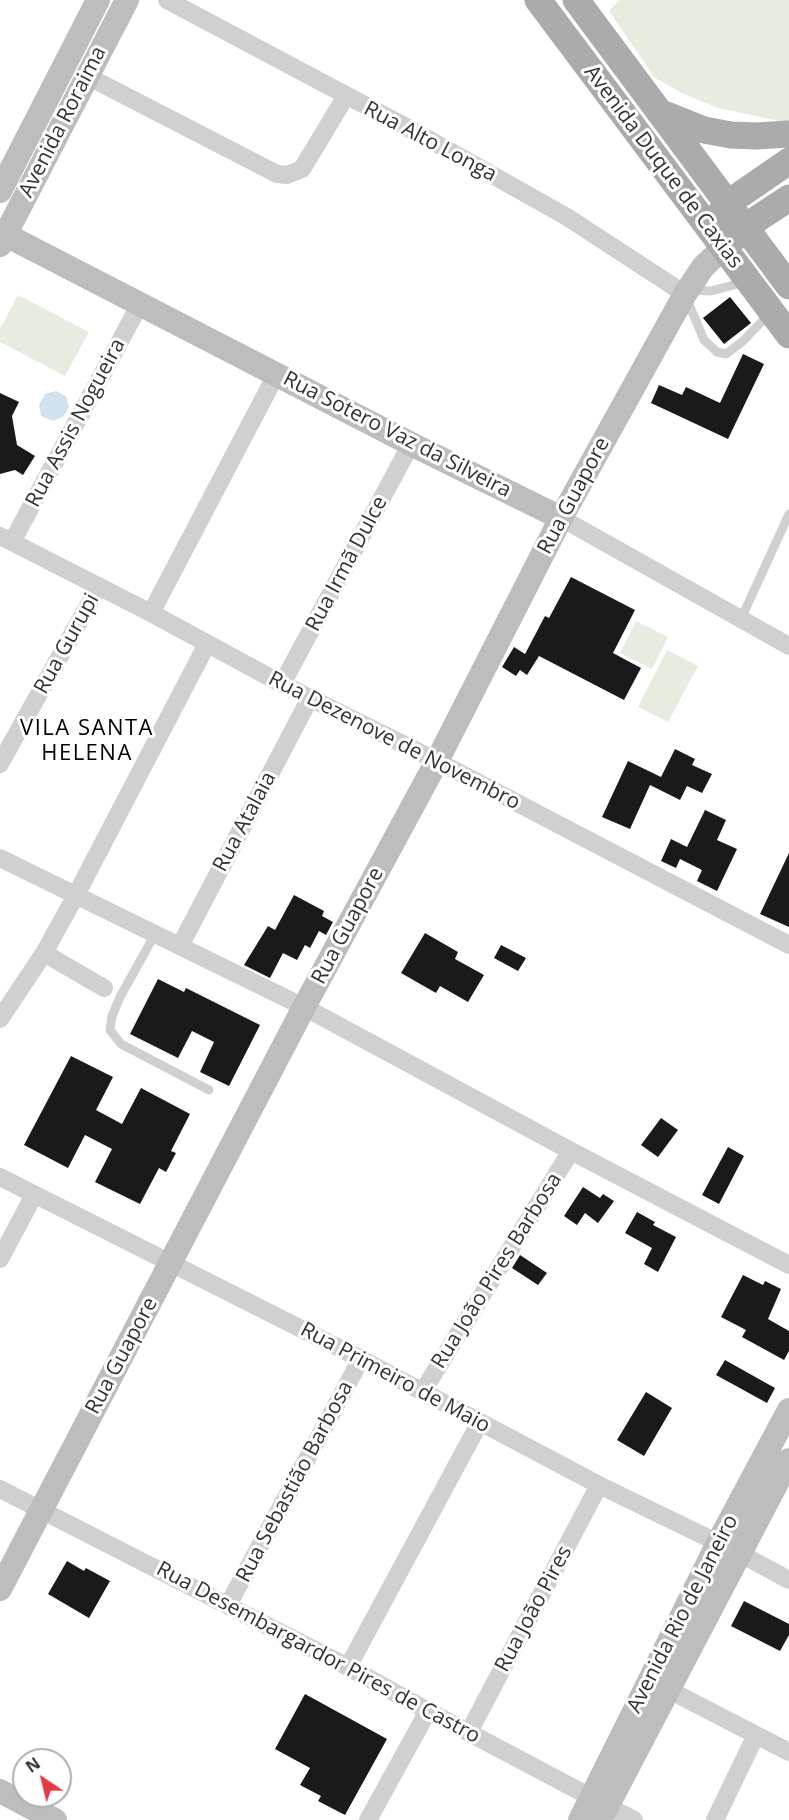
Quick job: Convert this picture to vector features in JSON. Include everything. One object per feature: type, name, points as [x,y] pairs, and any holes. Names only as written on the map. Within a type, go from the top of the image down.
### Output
[{"type":"main road","name":"Avenida Duque de Caxias","points":[[538,0],[789,334]]},
{"type":"main road","name":"Avenida Duque de Caxias","points":[[581,2],[789,286]]},
{"type":"main road","points":[[659,111],[704,130],[731,135],[789,134]]},
{"type":"main road","points":[[716,238],[728,203],[789,161]]},
{"type":"main road","points":[[716,238],[746,227],[789,198]]},
{"type":"street","name":"Avenida Roraima","points":[[0,191],[98,0]]},
{"type":"street","name":"Avenida Roraima","points":[[2,237],[127,0]]},
{"type":"street","name":"Rua Alto Longa","points":[[167,0],[423,136],[567,218],[687,292]]},
{"type":"street","points":[[87,76],[277,174],[287,175],[302,168],[346,96]]},
{"type":"street","name":"Rua Sotero Vaz da Silveira","points":[[2,237],[140,304],[411,444],[561,518],[789,646]]},
{"type":"street","name":"Rua Guapore","points":[[0,1589],[304,1007],[436,761],[561,518],[703,267],[716,238]]},
{"type":"street","name":"Rua Assis Nogueira","points":[[6,539],[140,304]]},
{"type":"street","points":[[151,613],[277,373]]},
{"type":"street","name":"Rua Irmã Dulce","points":[[282,684],[411,444]]},
{"type":"street","name":"Rua Dezenove de Novembro","points":[[6,539],[789,945]]},
{"type":"street","name":"Rua Gurupi","points":[[0,764],[99,586]]},
{"type":"street","points":[[0,1019],[45,953],[207,644]]},
{"type":"street","name":"Rua Atalaia","points":[[180,946],[310,698]]},
{"type":"street","points":[[0,858],[304,1007],[789,1265]]},
{"type":"street","points":[[45,953],[104,988]]},
{"type":"street","name":"Rua João Pires Barbosa","points":[[423,1391],[571,1151]]},
{"type":"street","name":"Rua Primeiro de Maio","points":[[0,1177],[361,1359],[599,1485],[789,1580]]},
{"type":"street","points":[[0,1259],[34,1195]]},
{"type":"street","name":"Rua Sebastião Barbosa","points":[[228,1605],[361,1359]]},
{"type":"street","name":"Avenida Rio de Janeiro","points":[[580,1820],[599,1808],[669,1690],[789,1410]]},
{"type":"street","points":[[348,1667],[480,1422]]},
{"type":"street","name":"Avenida Rio de Janeiro","points":[[599,1808],[729,1548],[789,1460]]},
{"type":"street","name":"Rua João Pires","points":[[469,1732],[599,1485]]},
{"type":"street","name":"Rua Desembargardor Pires de Castro","points":[[0,1489],[348,1667],[469,1732],[599,1808],[634,1820]]},
{"type":"street","points":[[669,1690],[789,1752]]},
{"type":"street","points":[[368,1820],[428,1711]]},
{"type":"street","points":[[715,1820],[756,1735]]},
{"type":"street","points":[[0,1791],[55,1820]]},
{"type":"lane","points":[[748,281],[711,291],[687,292],[704,340],[717,352],[726,354],[743,341],[772,312]]},
{"type":"lane","points":[[741,619],[789,514]]},
{"type":"lane","points":[[155,934],[120,997],[112,1016],[110,1030],[121,1044],[209,1090]]},
{"type":"shaded area","points":[[619,0],[789,0],[789,123],[718,108],[684,94],[655,78],[609,11]]},
{"type":"shaded area","points":[[18,295],[89,332],[65,376],[0,342],[0,329]]},
{"type":"shaded area","points":[[636,621],[668,637],[652,669],[620,653]]},
{"type":"shaded area","points":[[667,650],[698,666],[668,722],[638,707]]},
{"type":"water","points":[[56,391],[66,396],[69,407],[63,417],[53,421],[41,416],[39,405],[45,394]]},
{"type":"building","points":[[730,297],[751,323],[724,344],[703,318]]},
{"type":"building","points":[[743,354],[764,364],[728,439],[651,403],[659,385],[682,395],[686,387],[720,403]]},
{"type":"building","points":[[0,393],[19,402],[12,416],[17,445],[35,456],[23,475],[15,470],[0,474]]},
{"type":"building","points":[[571,577],[635,610],[613,653],[641,668],[624,700],[539,656],[527,675],[520,670],[516,676],[502,667],[514,647],[525,654],[545,616],[549,618]]},
{"type":"building","points":[[675,749],[695,759],[692,765],[712,774],[702,793],[687,786],[680,800],[650,785],[630,829],[602,817],[628,761],[661,777]]},
{"type":"building","points":[[705,810],[726,820],[717,840],[737,849],[717,891],[697,881],[702,870],[680,859],[676,868],[661,861],[671,839],[687,847]]},
{"type":"building","points":[[789,853],[789,927],[760,914]]},
{"type":"building","points":[[294,895],[324,911],[322,916],[333,922],[326,935],[319,931],[310,948],[305,945],[297,960],[283,953],[270,978],[244,965],[268,926],[275,930]]},
{"type":"building","points":[[425,933],[458,952],[455,959],[484,975],[468,1002],[440,986],[436,993],[401,973]]},
{"type":"building","points":[[501,945],[526,958],[518,971],[494,958]]},
{"type":"building","points":[[158,979],[184,992],[186,988],[260,1025],[229,1086],[200,1072],[214,1042],[192,1031],[178,1058],[130,1034]]},
{"type":"building","points":[[71,1056],[113,1077],[96,1110],[122,1124],[141,1088],[190,1114],[171,1151],[176,1153],[166,1172],[159,1168],[140,1204],[95,1182],[112,1149],[85,1135],[68,1168],[24,1145]]},
{"type":"building","points":[[661,1118],[678,1130],[658,1157],[641,1145]]},
{"type":"building","points":[[728,1147],[744,1156],[719,1204],[702,1195]]},
{"type":"building","points":[[583,1187],[600,1198],[603,1194],[614,1201],[598,1223],[585,1213],[577,1225],[564,1216]]},
{"type":"building","points":[[637,1212],[655,1222],[653,1225],[676,1237],[658,1272],[644,1264],[652,1248],[625,1233]]},
{"type":"building","points":[[520,1255],[547,1273],[538,1285],[512,1268]]},
{"type":"building","points":[[743,1275],[763,1285],[765,1281],[781,1289],[768,1319],[789,1331],[789,1351],[784,1360],[742,1337],[746,1330],[721,1317]]},
{"type":"building","points":[[725,1360],[775,1388],[767,1403],[716,1375]]},
{"type":"building","points":[[646,1392],[672,1408],[644,1456],[617,1440]]},
{"type":"building","points":[[67,1561],[84,1571],[86,1568],[110,1581],[89,1618],[48,1594]]},
{"type":"building","points":[[744,1601],[789,1624],[789,1635],[780,1651],[731,1626]]},
{"type":"building","points":[[305,1694],[387,1739],[345,1815],[318,1801],[321,1796],[300,1785],[310,1768],[275,1749]]},
{"type":"district","name":"VILA SANTA HELENA","points":[[87,742]]}]
